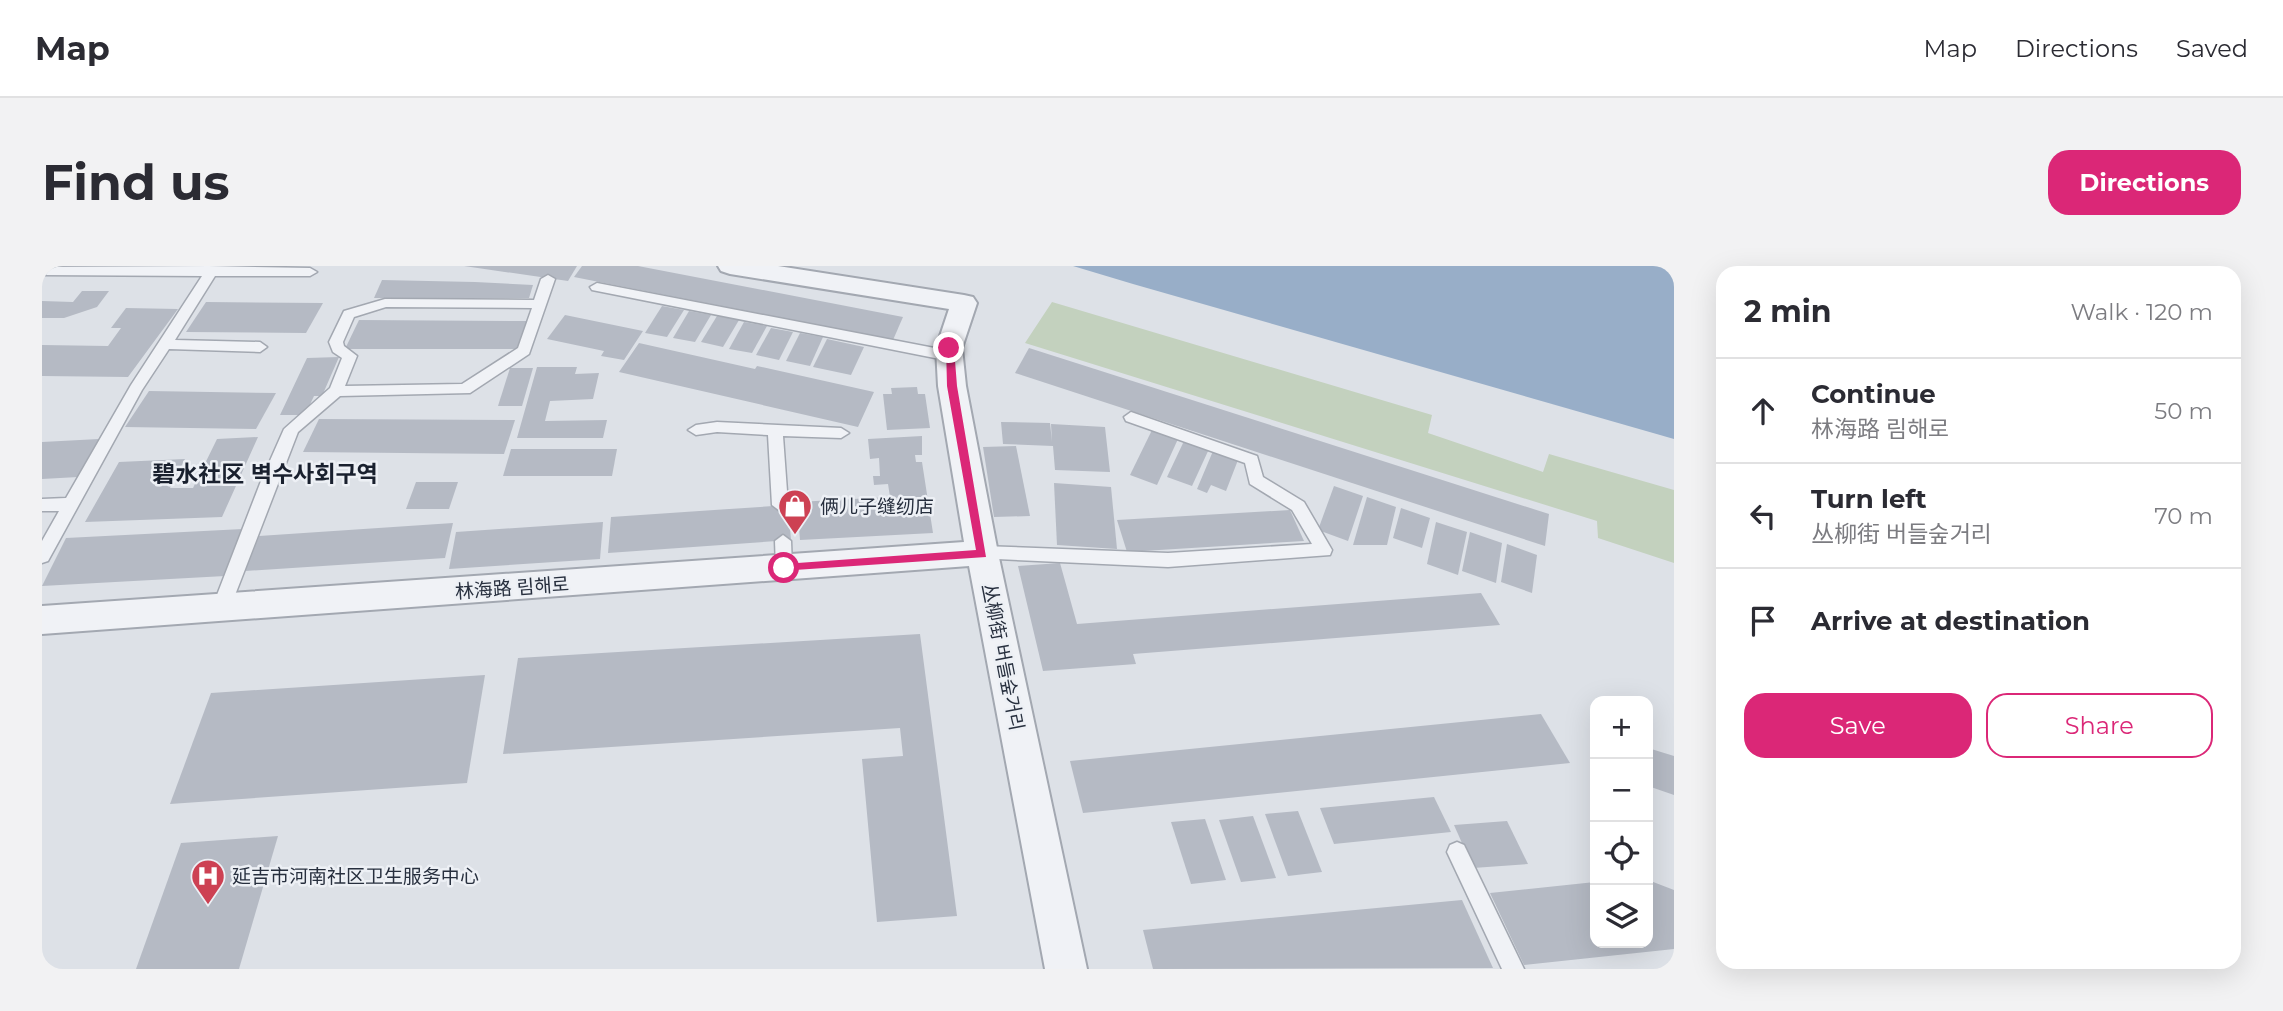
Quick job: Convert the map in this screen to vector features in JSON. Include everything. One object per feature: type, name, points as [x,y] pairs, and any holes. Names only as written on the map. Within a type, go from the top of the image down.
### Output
[{"type":"street","name":"丛柳街 버들숲거리","points":[[730,266],[964,303],[950,356],[952,386],[982,554],[1066,969]]},
{"type":"street","name":"林海路 림해로","points":[[42,620],[221,608],[783,554],[982,554]]},
{"type":"lane","points":[[42,271],[213,269],[310,272]]},
{"type":"lane","points":[[42,556],[164,344],[213,269]]},
{"type":"lane","points":[[336,391],[465,389],[524,351],[548,279]]},
{"type":"lane","points":[[597,287],[950,356]]},
{"type":"lane","points":[[221,608],[269,481],[292,429],[336,391],[350,356],[338,349],[336,342],[349,314],[385,303],[539,304]]},
{"type":"lane","points":[[164,344],[260,347]]},
{"type":"lane","points":[[982,554],[1168,561],[1324,550],[1298,506],[1256,480],[1252,460],[1131,417]]},
{"type":"lane","points":[[696,430],[717,426],[841,433]]},
{"type":"lane","points":[[775,430],[780,505]]},
{"type":"lane","points":[[42,505],[72,503]]},
{"type":"lane","points":[[1457,852],[1513,969]]},
{"type":"green space","points":[[1052,302],[1432,415],[1428,433],[1543,472],[1549,454],[1674,490],[1674,563],[1598,538],[1597,521],[1025,343]]},
{"type":"water","points":[[1073,266],[1674,266],[1674,439],[1133,284]]},
{"type":"building","points":[[464,266],[577,266],[568,281]]},
{"type":"building","points":[[582,266],[638,266],[903,317],[893,340],[574,277]]},
{"type":"building","points":[[382,280],[533,285],[529,298],[374,298]]},
{"type":"building","points":[[82,291],[109,291],[97,307],[64,318],[42,318],[42,301],[73,302]]},
{"type":"building","points":[[206,302],[323,303],[306,333],[186,332]]},
{"type":"building","points":[[662,306],[684,310],[667,337],[645,333]]},
{"type":"building","points":[[126,308],[178,309],[128,377],[42,376],[42,345],[108,346],[121,328],[111,328]]},
{"type":"building","points":[[689,311],[711,315],[695,342],[673,338]]},
{"type":"building","points":[[565,315],[643,331],[624,360],[601,356],[604,351],[547,339]]},
{"type":"building","points":[[717,316],[739,320],[723,347],[701,342]]},
{"type":"building","points":[[359,320],[527,321],[518,349],[345,349]]},
{"type":"building","points":[[744,322],[767,326],[752,353],[729,349]]},
{"type":"building","points":[[771,328],[793,332],[779,360],[756,355]]},
{"type":"building","points":[[800,333],[823,337],[810,366],[786,361]]},
{"type":"building","points":[[827,339],[864,347],[851,375],[813,367]]},
{"type":"building","points":[[639,343],[874,392],[858,427],[619,372]]},
{"type":"building","points":[[1029,348],[1549,514],[1545,546],[1015,373]]},
{"type":"building","points":[[339,357],[322,396],[314,396],[305,415],[280,415],[307,358]]},
{"type":"building","points":[[537,367],[577,367],[575,374],[599,373],[593,399],[550,401],[545,421],[607,420],[603,438],[517,438]]},
{"type":"building","points":[[510,368],[533,368],[522,406],[498,406]]},
{"type":"building","points":[[917,387],[918,394],[925,394],[930,428],[887,430],[883,394],[892,394],[891,388]]},
{"type":"building","points":[[149,391],[276,393],[256,429],[125,427]]},
{"type":"building","points":[[319,419],[515,420],[504,454],[303,452]]},
{"type":"building","points":[[1001,422],[1050,423],[1052,442],[1051,424],[1105,427],[1110,472],[1055,470],[1053,446],[1003,444]]},
{"type":"building","points":[[1152,430],[1178,439],[1157,485],[1130,475]]},
{"type":"building","points":[[922,436],[922,455],[915,455],[916,462],[922,462],[933,533],[800,540],[797,502],[890,497],[888,484],[874,485],[873,476],[880,476],[879,458],[870,459],[868,439]]},
{"type":"building","points":[[258,437],[222,517],[85,522],[119,462],[185,459],[170,488],[193,488],[217,439]]},
{"type":"building","points":[[99,439],[78,477],[42,479],[42,442]]},
{"type":"building","points":[[1184,441],[1209,449],[1192,486],[1167,477]]},
{"type":"building","points":[[1016,446],[1030,516],[994,517],[983,447]]},
{"type":"building","points":[[511,449],[617,449],[612,476],[503,476]]},
{"type":"building","points":[[1213,451],[1238,460],[1226,491],[1211,485],[1207,493],[1197,489]]},
{"type":"building","points":[[416,482],[458,482],[449,509],[406,509]]},
{"type":"building","points":[[1054,483],[1111,487],[1117,549],[1057,545]]},
{"type":"building","points":[[1334,486],[1363,496],[1348,541],[1318,530]]},
{"type":"building","points":[[1367,497],[1396,507],[1387,545],[1353,545]]},
{"type":"building","points":[[788,505],[791,540],[608,553],[611,517]]},
{"type":"building","points":[[1401,508],[1430,518],[1422,548],[1393,538]]},
{"type":"building","points":[[1290,510],[1304,541],[1127,552],[1117,520]]},
{"type":"building","points":[[603,522],[600,559],[449,569],[456,532]]},
{"type":"building","points":[[1436,522],[1467,532],[1458,575],[1427,564]]},
{"type":"building","points":[[453,523],[445,558],[245,571],[259,536]]},
{"type":"building","points":[[243,529],[225,576],[42,586],[66,538]]},
{"type":"building","points":[[1470,532],[1502,543],[1496,583],[1462,571]]},
{"type":"building","points":[[1507,544],[1537,555],[1532,593],[1501,582]]},
{"type":"building","points":[[1060,563],[1077,624],[1481,593],[1500,625],[1133,654],[1136,664],[1043,671],[1018,566]]},
{"type":"building","points":[[920,634],[957,916],[877,922],[862,759],[903,756],[900,728],[503,754],[518,658]]},
{"type":"building","points":[[485,675],[467,783],[170,804],[211,693]]},
{"type":"building","points":[[1541,714],[1570,763],[1083,813],[1070,761]]},
{"type":"building","points":[[1653,750],[1674,756],[1674,795],[1653,788]]},
{"type":"building","points":[[1434,797],[1451,832],[1334,844],[1320,808]]},
{"type":"building","points":[[1298,811],[1322,872],[1288,876],[1265,814]]},
{"type":"building","points":[[1253,816],[1276,878],[1241,882],[1219,820]]},
{"type":"building","points":[[1205,819],[1226,880],[1191,884],[1171,822]]},
{"type":"building","points":[[1507,821],[1528,864],[1473,868],[1454,825]]},
{"type":"building","name":"延吉市河南社区卫生服务中心","points":[[278,836],[239,969],[136,969],[181,843]]},
{"type":"building","points":[[1653,882],[1674,890],[1674,949],[1524,965],[1490,893],[1590,883],[1590,948],[1653,948]]},
{"type":"building","points":[[1462,900],[1493,968],[1153,969],[1143,930]]},
{"type":"place","name":"俩儿子缝纫店","points":[[795,536]]},
{"type":"place","name":"延吉市河南社区卫生服务中心","points":[[208,906]]},
{"type":"district","name":"碧水社区 벽수사회구역","points":[[265,474]]},
{"type":"route","points":[[784,568],[982,554],[952,386],[949,348]]}]
